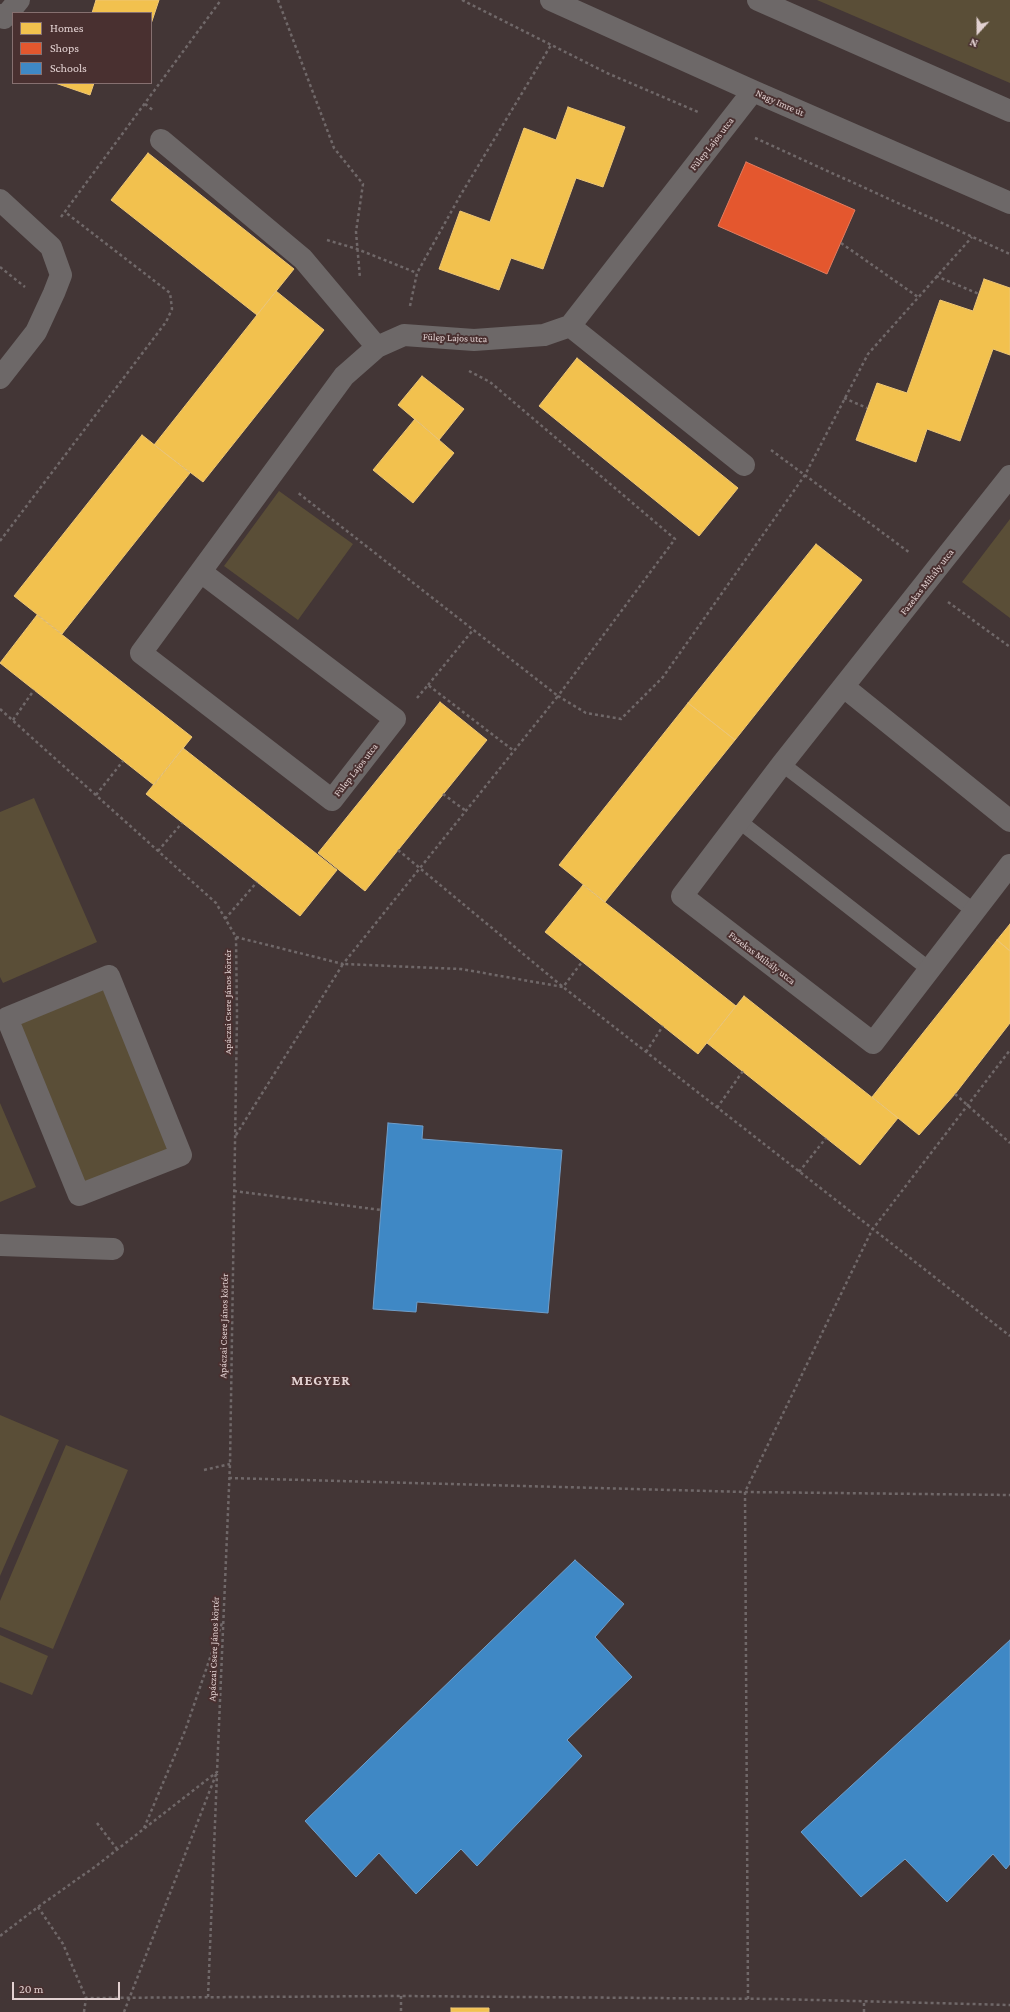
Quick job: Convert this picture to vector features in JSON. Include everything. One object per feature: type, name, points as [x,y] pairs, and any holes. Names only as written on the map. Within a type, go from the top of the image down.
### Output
[{"type":"street","points":[[1,19],[19,0]]},
{"type":"street","name":"Nagy Imre út","points":[[552,0],[753,91],[1010,203]]},
{"type":"street","points":[[758,0],[1010,111]]},
{"type":"street","name":"Fülep Lajos utca","points":[[200,572],[395,719],[332,800],[141,653],[200,572],[344,376],[378,347],[404,335],[474,340],[544,335],[570,326],[753,91]]},
{"type":"street","points":[[160,140],[303,259],[378,347]]},
{"type":"street","points":[[0,200],[51,247],[61,275],[36,332],[0,378]]},
{"type":"street","points":[[570,326],[744,465]]},
{"type":"street","name":"Fazekas Mihály utca","points":[[1010,476],[782,764],[682,896],[873,1043],[1010,865]]},
{"type":"street","points":[[844,687],[1010,821]]},
{"type":"street","points":[[109,976],[181,1155],[78,1196],[7,1018],[109,976]]},
{"type":"street","points":[[0,1245],[113,1249]]},
{"type":"lane","points":[[782,764],[974,911]]},
{"type":"lane","points":[[739,821],[930,970]]},
{"type":"path","points":[[44,240],[221,0]]},
{"type":"path","points":[[278,0],[334,148],[363,184],[356,232],[360,284],[356,279]]},
{"type":"path","points":[[404,335],[417,273],[460,196],[550,45]]},
{"type":"path","points":[[145,104],[157,114]]},
{"type":"path","points":[[0,541],[166,322],[172,308],[170,293],[65,212]]},
{"type":"path","points":[[463,368],[490,382],[675,539],[558,696],[586,713],[621,719],[663,677],[805,475],[868,354],[972,237]]},
{"type":"path","points":[[322,238],[357,249],[417,273]]},
{"type":"path","points":[[841,243],[918,297]]},
{"type":"path","points":[[936,276],[979,294]]},
{"type":"path","points":[[844,398],[868,408]]},
{"type":"path","points":[[767,447],[805,475],[930,578],[1010,647]]},
{"type":"path","points":[[428,685],[473,630]]},
{"type":"path","points":[[13,720],[34,690]]},
{"type":"path","name":"Apáczai Csere János körtér","points":[[0,709],[216,904],[236,937],[235,1136],[230,1478],[208,1997]]},
{"type":"path","points":[[96,795],[123,761]]},
{"type":"path","points":[[443,794],[466,812]]},
{"type":"path","points":[[158,851],[182,823]]},
{"type":"path","points":[[398,850],[563,987],[872,1230],[1010,1336]]},
{"type":"path","points":[[225,919],[256,882]]},
{"type":"path","points":[[563,987],[582,962]]},
{"type":"path","points":[[235,1136],[343,964],[461,969],[563,987]]},
{"type":"path","points":[[646,1052],[663,1026]]},
{"type":"path","points":[[748,1999],[745,1492],[872,1230],[1010,1050]]},
{"type":"path","points":[[717,1108],[743,1071]]},
{"type":"path","points":[[955,1094],[1010,1143]]},
{"type":"path","points":[[799,1172],[826,1138]]},
{"type":"path","points":[[234,1191],[381,1210]]},
{"type":"path","points":[[204,1470],[230,1464]]},
{"type":"path","points":[[230,1478],[745,1492],[1010,1495]]},
{"type":"path","points":[[144,1828],[184,1731],[223,1620]]},
{"type":"path","points":[[0,1936],[217,1772]]},
{"type":"path","points":[[124,2012],[217,1772]]},
{"type":"path","points":[[97,1824],[117,1849]]},
{"type":"path","points":[[38,1906],[63,1944],[86,1998],[84,2012]]},
{"type":"path","points":[[401,1996],[401,2012]]},
{"type":"path","points":[[86,1998],[401,1996],[748,1999],[1010,2005]]},
{"type":"path","points":[[864,2001],[864,2012]]},
{"type":"shaded area","points":[[817,0],[1010,0],[1010,83]]},
{"type":"shaded area","points":[[279,491],[353,544],[298,620],[224,566]]},
{"type":"shaded area","points":[[1010,519],[1010,618],[962,582]]},
{"type":"shaded area","points":[[34,798],[97,942],[3,983],[0,977],[0,812]]},
{"type":"shaded area","points":[[108,988],[173,1150],[83,1186],[17,1024]]},
{"type":"shaded area","points":[[0,1103],[36,1187],[0,1202]]},
{"type":"shaded area","points":[[0,1415],[59,1440],[0,1576]]},
{"type":"shaded area","points":[[66,1445],[128,1470],[53,1649],[0,1627],[0,1601]]},
{"type":"shaded area","points":[[0,1635],[48,1656],[32,1695],[0,1682]]},
{"type":"building: Homes","points":[[96,0],[159,0],[152,21],[152,12],[92,12]]},
{"type":"building: Homes","points":[[58,84],[94,84],[90,95]]},
{"type":"building: Homes","points":[[568,107],[625,127],[603,187],[576,178],[543,269],[511,258],[499,290],[439,269],[460,211],[490,222],[524,128],[556,140]]},
{"type":"building: Homes","points":[[148,153],[294,269],[257,315],[111,200]]},
{"type":"building: Homes","points":[[984,279],[1010,288],[1010,355],[993,349],[960,441],[927,429],[916,462],[856,440],[877,383],[907,393],[940,300],[973,311]]},
{"type":"building: Homes","points":[[276,291],[324,330],[203,482],[154,445]]},
{"type":"building: Homes","points":[[577,358],[738,488],[699,536],[539,406]]},
{"type":"building: Homes","points":[[422,376],[464,409],[439,440],[398,405]]},
{"type":"building: Homes","points":[[415,419],[454,453],[413,503],[373,470]]},
{"type":"building: Homes","points":[[142,435],[190,473],[62,634],[14,596]]},
{"type":"building: Homes","points":[[816,544],[862,580],[735,740],[688,703]]},
{"type":"building: Homes","points":[[37,615],[192,737],[154,785],[0,663]]},
{"type":"building: Homes","points":[[440,702],[487,740],[365,891],[318,853]]},
{"type":"building: Homes","points":[[688,703],[735,740],[605,902],[559,865]]},
{"type":"building: Homes","points":[[183,748],[337,870],[300,916],[146,794]]},
{"type":"building: Homes","points":[[583,885],[736,1006],[698,1054],[545,932]]},
{"type":"building: Homes","points":[[1010,924],[1010,951],[997,940]]},
{"type":"building: Homes","points":[[997,940],[1010,951],[1010,1023],[955,1094],[919,1135],[872,1097]]},
{"type":"building: Homes","points":[[744,996],[898,1118],[860,1165],[707,1043]]},
{"type":"building: Homes","points":[[451,2008],[489,2008],[489,2012],[451,2012]]},
{"type":"building: Shops","points":[[746,162],[855,210],[827,274],[718,226]]},
{"type":"building: Schools","points":[[388,1123],[423,1126],[422,1139],[562,1150],[548,1313],[417,1302],[416,1312],[373,1309]]},
{"type":"building: Schools","points":[[575,1560],[624,1604],[595,1637],[632,1677],[567,1740],[582,1756],[477,1866],[461,1849],[416,1894],[379,1853],[356,1877],[305,1821]]},
{"type":"building: Schools","points":[[1010,1640],[1010,1864],[1006,1869],[993,1854],[947,1902],[905,1859],[861,1897],[801,1832]]},
{"type":"district","name":"MEGYER","points":[[321,1381]]}]
